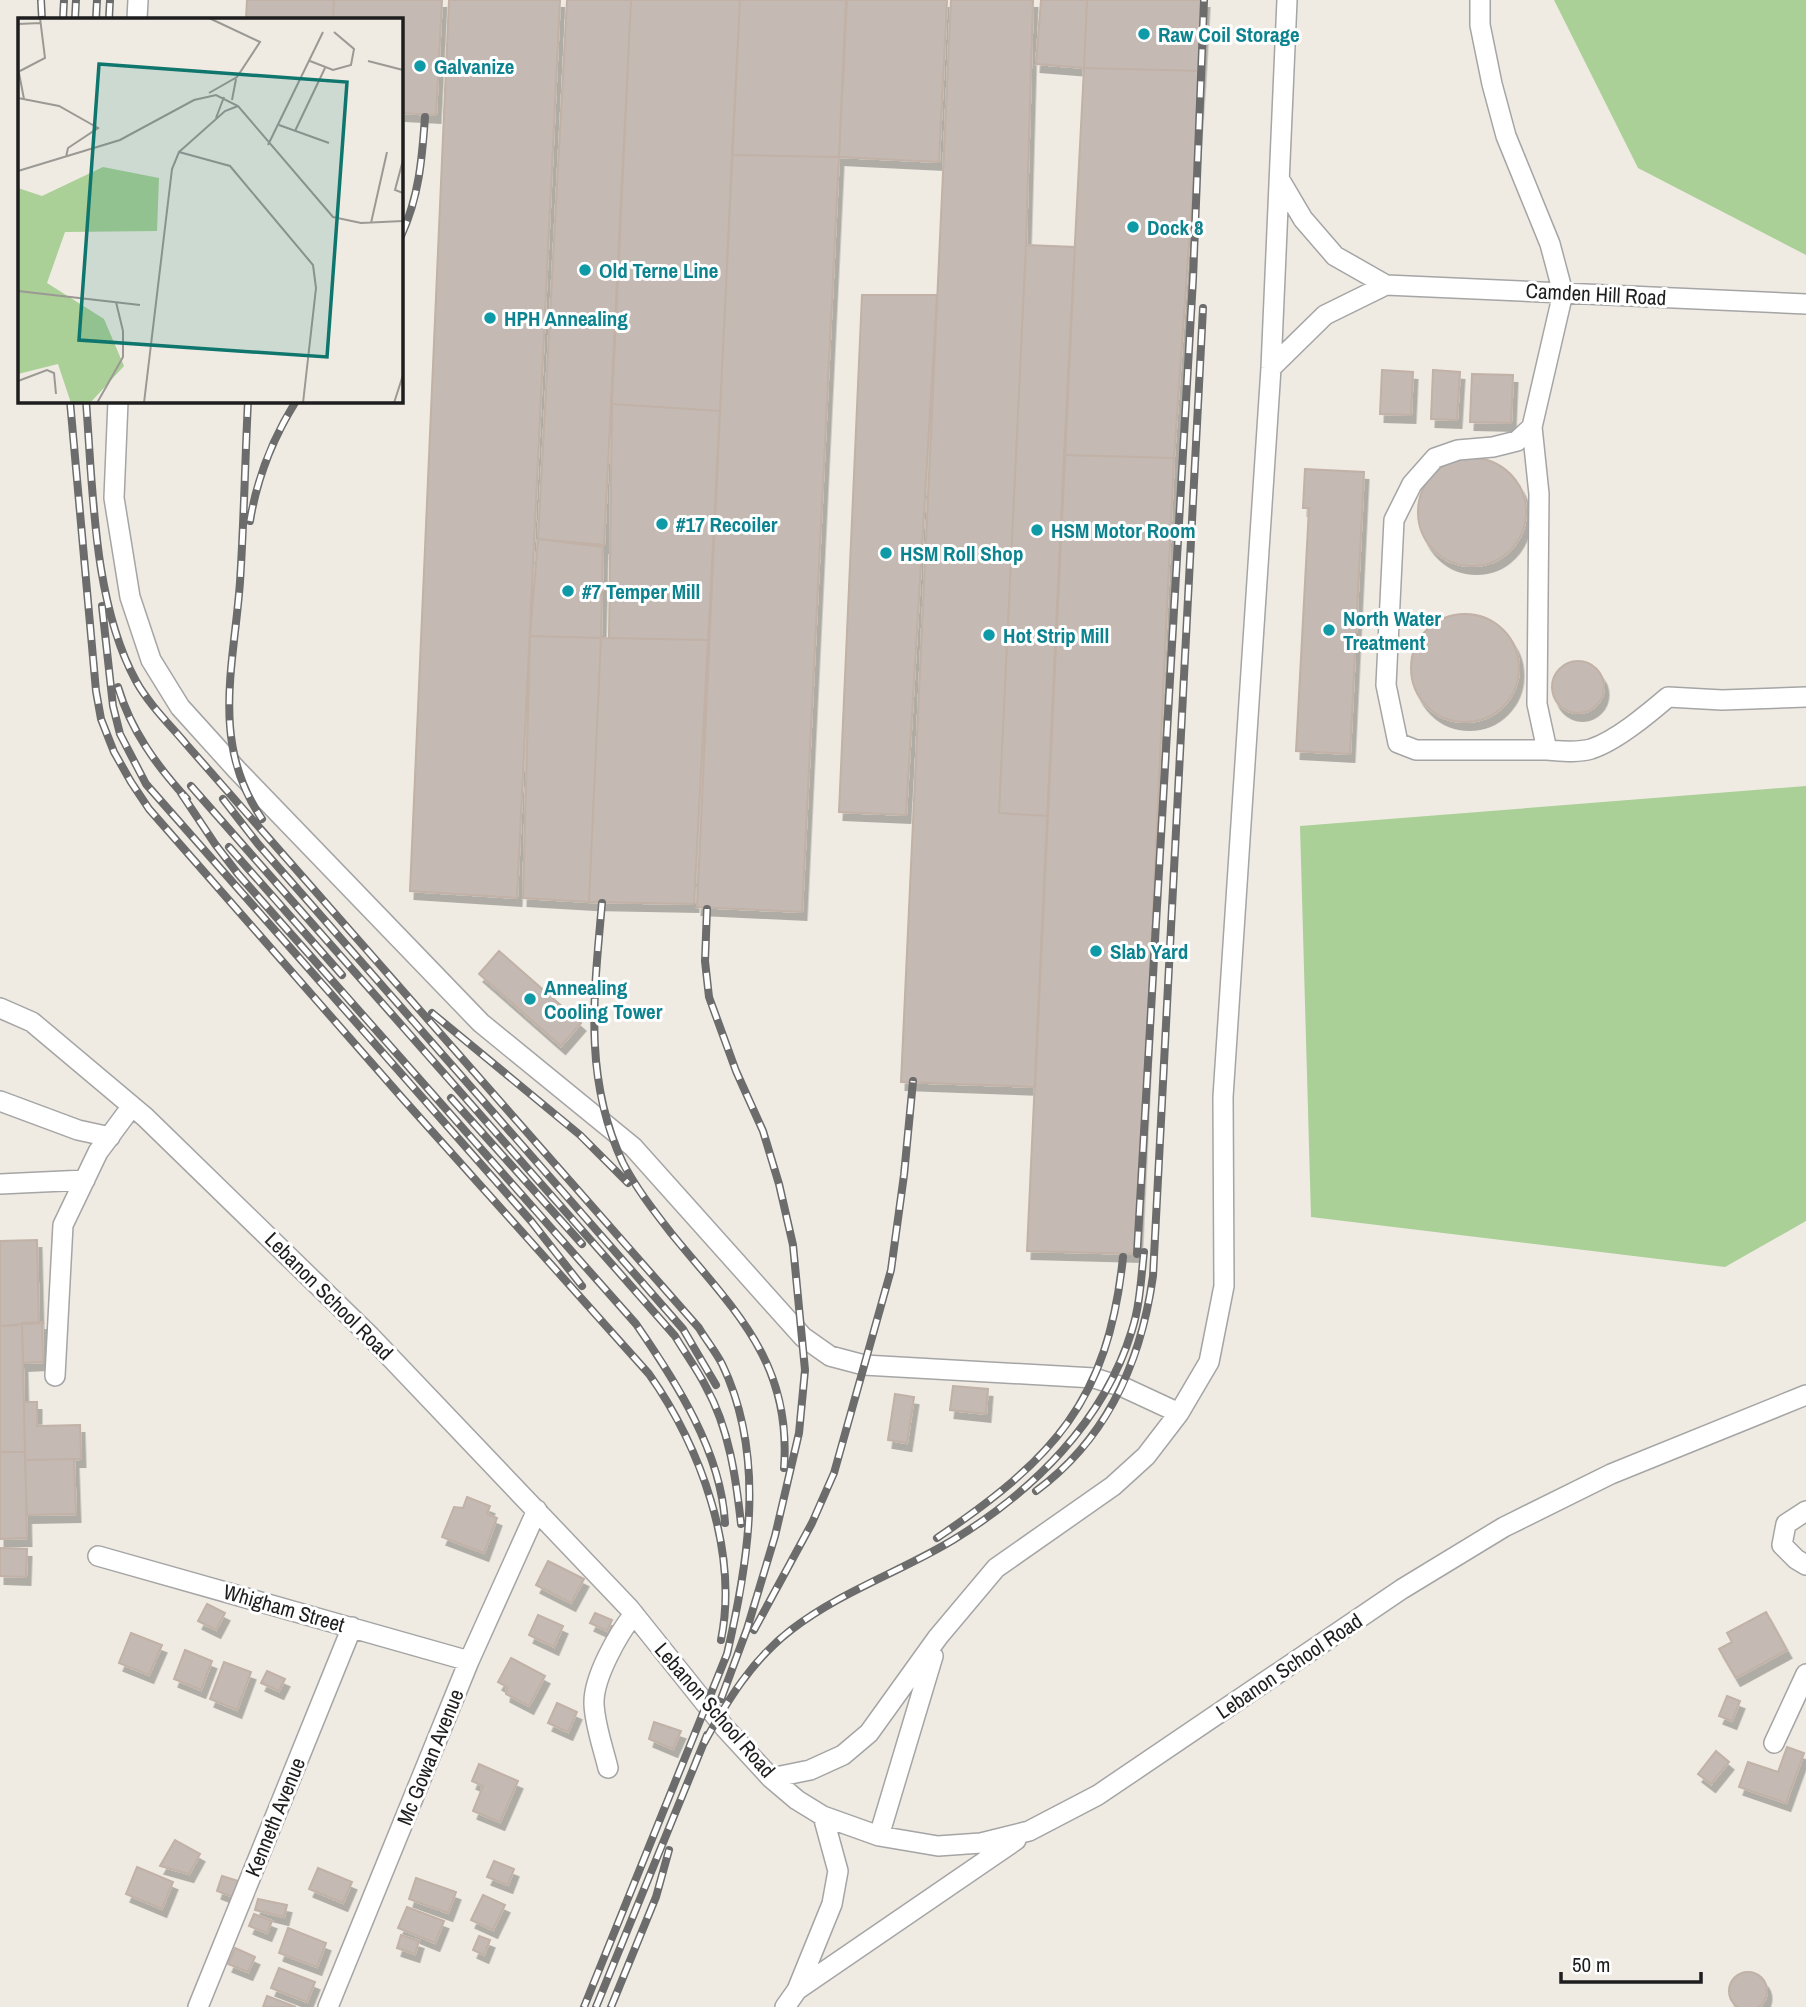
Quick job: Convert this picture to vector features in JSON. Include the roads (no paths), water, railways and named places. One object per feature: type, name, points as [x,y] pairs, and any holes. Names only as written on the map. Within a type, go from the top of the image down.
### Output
[{"type":"street","points":[[137,18],[138,0]]},
{"type":"street","points":[[771,1778],[810,1770],[843,1755],[869,1733],[938,1637],[996,1568],[1113,1486],[1146,1456],[1179,1413],[1209,1362],[1224,1286],[1223,1097],[1271,368],[1287,0]]},
{"type":"street","points":[[1480,0],[1480,25],[1506,136],[1550,244],[1563,293],[1532,427],[1539,494],[1536,704],[1547,750]]},
{"type":"street","points":[[1279,180],[1303,219],[1335,256],[1386,285]]},
{"type":"street","points":[[1271,368],[1325,315],[1386,285]]},
{"type":"street","name":"Camden Hill Road","points":[[1386,285],[1806,304]]},
{"type":"street","points":[[118,402],[114,498],[130,597],[152,660],[180,707],[237,770],[481,1023],[633,1147],[803,1337],[830,1356],[864,1365],[1094,1378],[1123,1387],[1179,1413]]},
{"type":"street","points":[[1532,427],[1517,441],[1493,447],[1458,450],[1435,458],[1412,484],[1394,520],[1386,685],[1398,743],[1416,750],[1573,752],[1592,748],[1640,721],[1668,697],[1722,700],[1806,697]]},
{"type":"street","name":"Lebanon School Road","points":[[0,1008],[32,1022],[132,1106],[370,1335],[634,1615],[725,1728],[771,1778],[797,1800],[823,1816],[879,1836],[938,1846],[981,1843],[1028,1831],[1098,1795],[1402,1590],[1504,1527],[1611,1474],[1806,1395]]},
{"type":"street","points":[[0,1101],[78,1130],[110,1137]]},
{"type":"street","points":[[55,1376],[63,1225],[99,1152],[132,1106]]},
{"type":"street","points":[[0,1184],[85,1180]]},
{"type":"street","name":"Mc Gowan Avenue","points":[[328,2007],[469,1661],[537,1510]]},
{"type":"street","points":[[1806,1511],[1786,1524],[1782,1545],[1806,1565]]},
{"type":"street","name":"Whigham Street","points":[[98,1556],[469,1661]]},
{"type":"street","points":[[608,1768],[594,1700],[603,1668],[620,1633],[634,1615]]},
{"type":"street","name":"Kenneth Avenue","points":[[198,2007],[352,1627]]},
{"type":"street","points":[[879,1836],[938,1637]]},
{"type":"street","points":[[1774,1743],[1806,1674]]},
{"type":"street","points":[[785,2007],[797,1990],[832,1904],[838,1871],[823,1816]]},
{"type":"street","points":[[797,1990],[1028,1831]]},
{"type":"railway","points":[[41,0],[42,18]]},
{"type":"railway","points":[[63,18],[64,0]]},
{"type":"railway","points":[[75,18],[76,0]]},
{"type":"railway","points":[[96,18],[97,0]]},
{"type":"railway","points":[[109,18],[110,0]]},
{"type":"railway","points":[[704,1743],[741,1682],[764,1654],[791,1630],[830,1604],[953,1540],[982,1521],[1037,1477],[1062,1452],[1103,1395],[1120,1363],[1135,1321],[1144,1252],[1137,1254],[1193,279],[1204,0]]},
{"type":"railway","points":[[402,234],[416,192],[425,117]]},
{"type":"railway","points":[[1036,1491],[1083,1447],[1117,1396],[1140,1338],[1153,1276],[1203,308]]},
{"type":"railway","points":[[70,402],[96,691],[101,719],[114,752],[149,809],[649,1374],[684,1433],[711,1501],[725,1571],[721,1640]]},
{"type":"railway","points":[[86,402],[103,581],[122,650],[141,689],[166,721],[699,1328],[722,1364],[736,1399],[749,1471],[749,1508],[742,1582],[727,1654],[584,2007]]},
{"type":"railway","points":[[248,402],[240,582],[229,704],[236,762],[246,790],[262,819]]},
{"type":"railway","points":[[250,521],[267,459],[295,402]]},
{"type":"railway","points":[[102,606],[113,706],[120,734],[146,784],[531,1221],[582,1286]]},
{"type":"railway","points":[[118,687],[123,703],[146,747],[187,799]]},
{"type":"railway","points":[[191,786],[675,1336],[714,1403],[726,1436],[741,1524]]},
{"type":"railway","points":[[181,793],[238,874],[636,1324],[681,1393],[706,1444],[722,1496],[725,1523]]},
{"type":"railway","points":[[223,799],[258,844],[683,1329],[716,1385]]},
{"type":"railway","points":[[229,847],[342,975]]},
{"type":"railway","points":[[602,903],[594,1035],[602,1099],[610,1131],[623,1163],[639,1190],[754,1339],[768,1367],[778,1397],[784,1430],[784,1468]]},
{"type":"railway","points":[[707,909],[705,961],[709,997],[736,1071],[763,1131],[779,1184],[793,1245],[805,1370],[799,1433],[775,1536],[747,1629],[721,1699]]},
{"type":"railway","points":[[432,1013],[580,1135],[628,1183]]},
{"type":"railway","points":[[754,1630],[812,1523],[834,1473],[891,1270],[913,1081]]},
{"type":"railway","points":[[451,1098],[582,1244]]},
{"type":"railway","points":[[937,1538],[1013,1481],[1043,1453],[1068,1422],[1088,1389],[1104,1351],[1123,1257]]},
{"type":"railway","points":[[596,2007],[707,1735]]},
{"type":"railway","points":[[611,2007],[656,1897],[669,1850]]},
{"type":"place","name":"Raw Coil Storage","points":[[1144,34]]},
{"type":"place","name":"Galvanize","points":[[420,66]]},
{"type":"place","name":"Dock 8","points":[[1133,227]]},
{"type":"place","name":"Old Terne Line","points":[[585,270]]},
{"type":"place","name":"HPH Annealing","points":[[490,318]]},
{"type":"place","name":"#17 Recoiler","points":[[662,524]]},
{"type":"place","name":"HSM Motor Room","points":[[1037,530]]},
{"type":"place","name":"HSM Roll Shop","points":[[886,553]]},
{"type":"place","name":"#7 Temper Mill","points":[[568,591]]},
{"type":"place","name":"North Water Treatment","points":[[1329,630]]},
{"type":"place","name":"Hot Strip Mill","points":[[989,635]]},
{"type":"place","name":"Slab Yard","points":[[1096,951]]},
{"type":"place","name":"Annealing Cooling Tower","points":[[530,999]]}]
